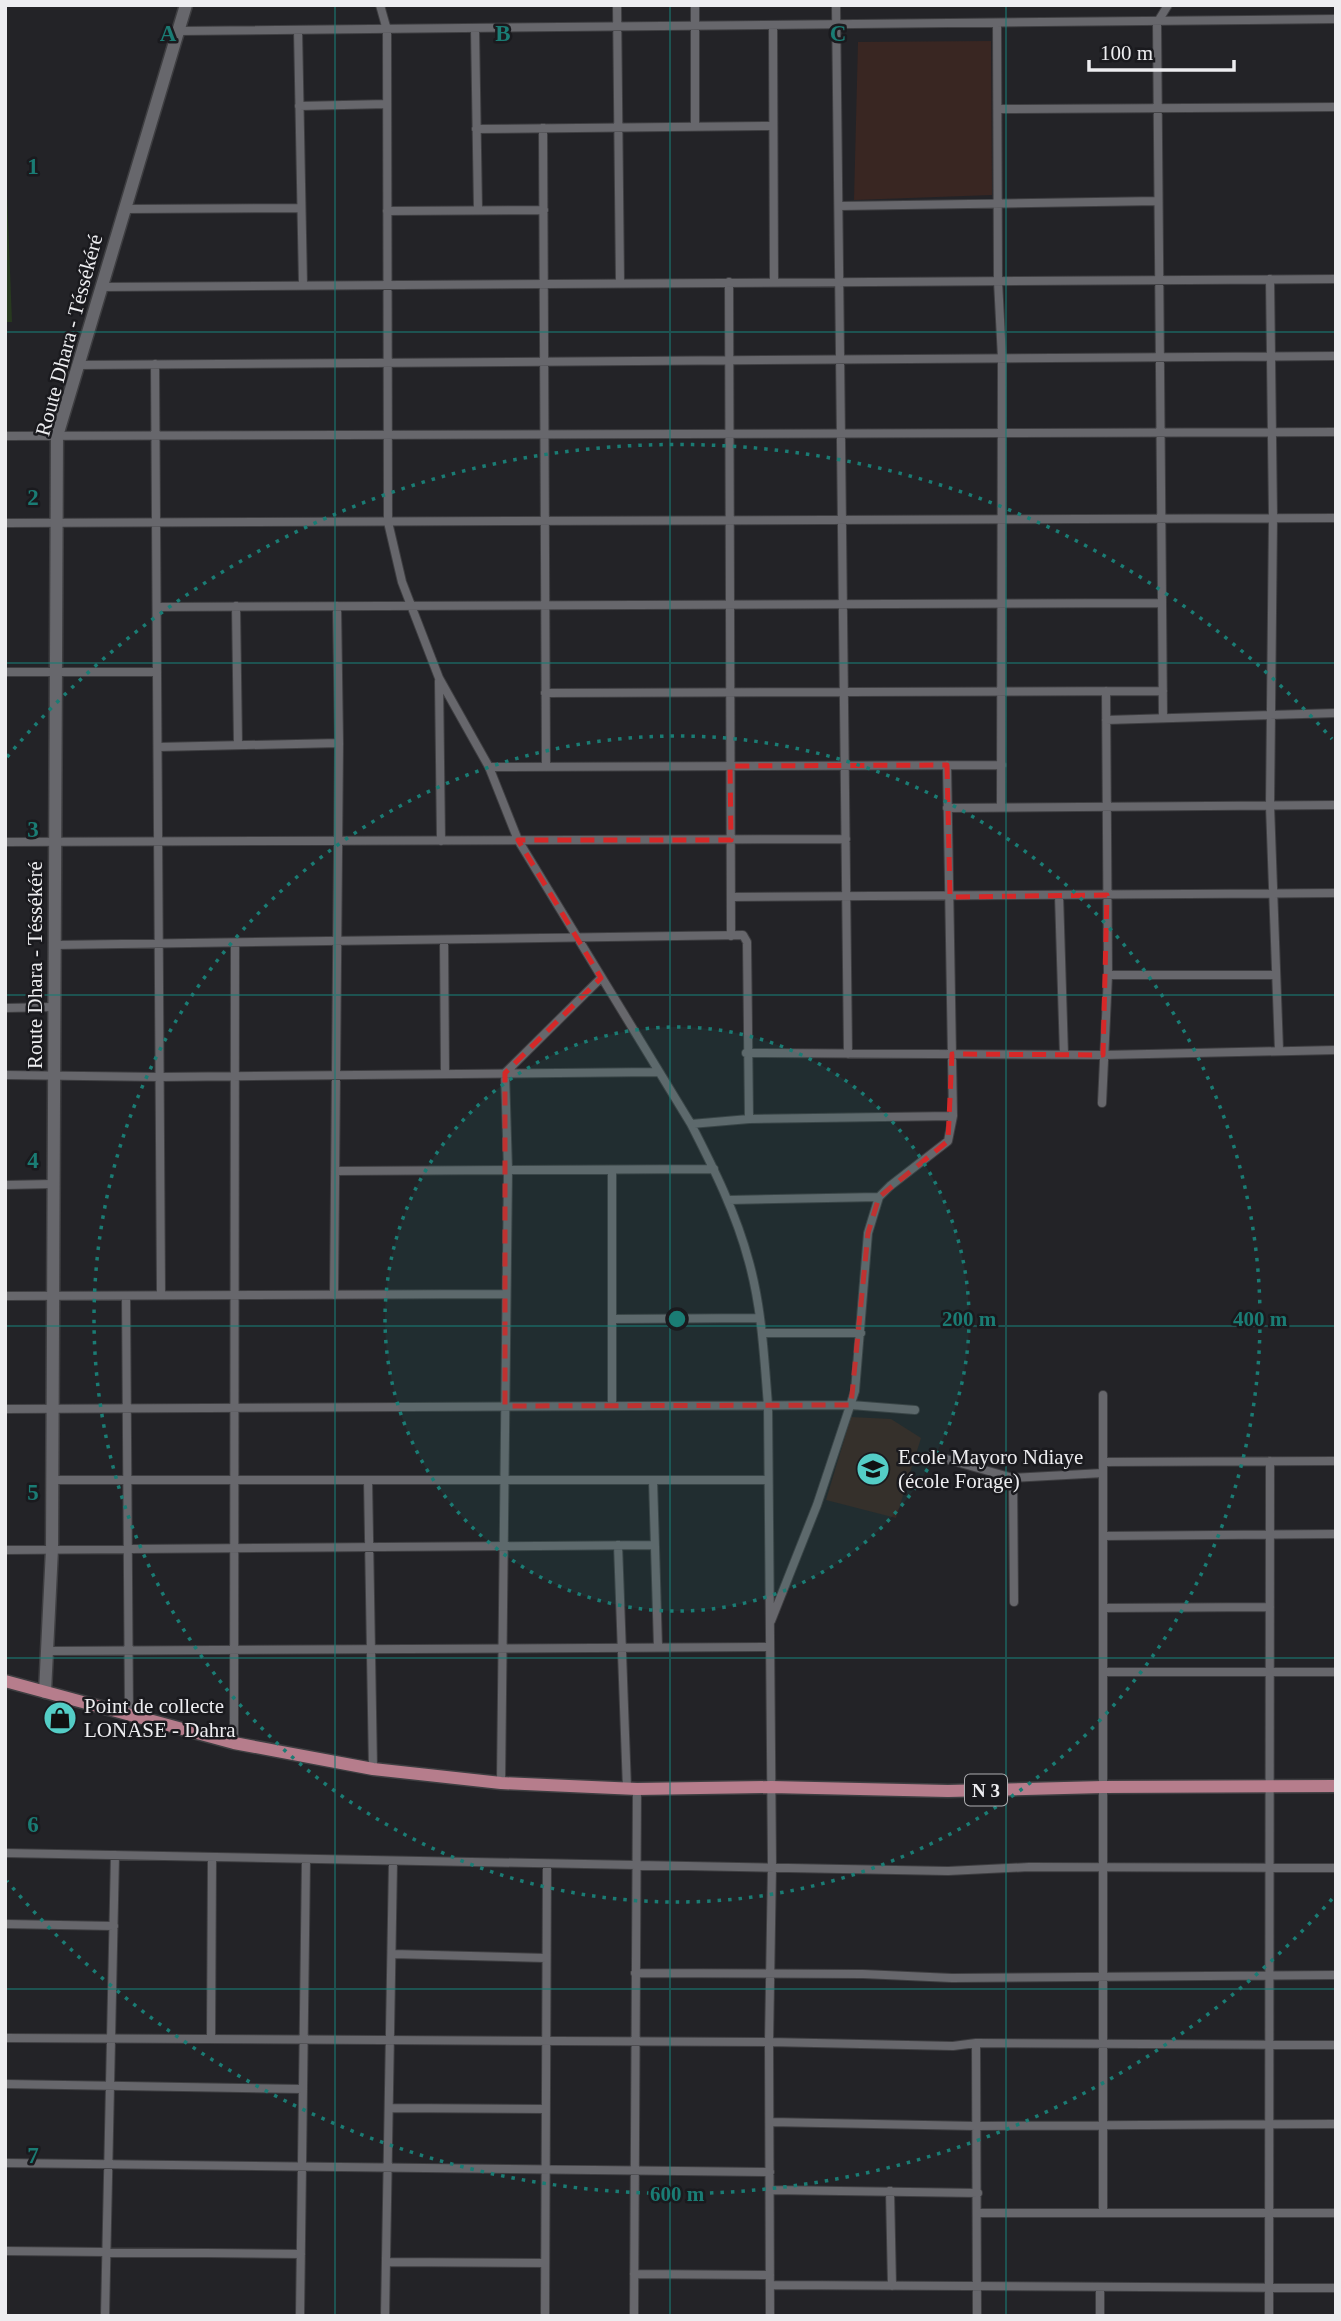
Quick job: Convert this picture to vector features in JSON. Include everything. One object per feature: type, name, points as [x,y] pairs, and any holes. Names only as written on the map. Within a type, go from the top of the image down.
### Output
[{"type":"main road","name":"N 3","points":[[5,1681],[234,1743],[373,1769],[501,1783],[632,1788],[771,1787],[948,1791],[1336,1786]]},
{"type":"street","name":"Route Dhara - Téssékéré","points":[[45,1692],[52,1549],[57,436],[186,5]]},
{"type":"street","points":[[380,5],[387,30],[388,522],[402,582],[439,678],[489,767],[518,840],[691,1124],[714,1169],[728,1199],[750,1265],[763,1333],[768,1405],[772,1866],[769,2042],[770,2316]]},
{"type":"street","points":[[617,5],[620,283]]},
{"type":"street","points":[[695,5],[695,126]]},
{"type":"street","points":[[836,5],[848,1054]]},
{"type":"street","points":[[1163,718],[1157,23],[1168,5]]},
{"type":"street","points":[[178,31],[1157,23],[1336,19]]},
{"type":"street","points":[[997,24],[998,281],[1002,358],[1001,807]]},
{"type":"street","points":[[773,26],[774,282]]},
{"type":"street","points":[[475,29],[478,210]]},
{"type":"street","points":[[298,30],[303,285]]},
{"type":"street","points":[[299,106],[387,104]]},
{"type":"street","points":[[998,109],[1336,107]]},
{"type":"street","points":[[477,129],[773,126]]},
{"type":"street","points":[[543,128],[545,766]]},
{"type":"street","points":[[839,206],[1158,201]]},
{"type":"street","points":[[124,209],[301,208]]},
{"type":"street","points":[[387,211],[544,210]]},
{"type":"street","points":[[1270,279],[1273,517],[1270,806],[1279,1050]]},
{"type":"street","points":[[101,287],[1336,279]]},
{"type":"street","points":[[729,282],[731,936]]},
{"type":"street","points":[[78,365],[1336,356]]},
{"type":"street","points":[[155,364],[162,1295]]},
{"type":"street","points":[[5,436],[1336,432]]},
{"type":"street","points":[[5,523],[1336,518]]},
{"type":"street","points":[[157,607],[1162,603]]},
{"type":"street","points":[[236,606],[239,745]]},
{"type":"street","points":[[334,1295],[339,743],[337,606]]},
{"type":"street","points":[[5,672],[157,672]]},
{"type":"street","points":[[439,678],[441,841]]},
{"type":"street","points":[[1102,1103],[1108,975],[1106,691]]},
{"type":"street","points":[[545,694],[1163,691]]},
{"type":"street","points":[[1106,720],[1336,713]]},
{"type":"street","points":[[158,747],[339,743]]},
{"type":"street","points":[[770,1626],[817,1505],[855,1391],[862,1333],[867,1233],[879,1196],[948,1141],[953,1116],[947,765]]},
{"type":"street","points":[[489,767],[1002,765]]},
{"type":"street","points":[[947,808],[1336,805]]},
{"type":"street","points":[[5,842],[846,839]]},
{"type":"street","points":[[731,897],[1336,893]]},
{"type":"street","points":[[1059,895],[1064,1055]]},
{"type":"street","points":[[54,945],[743,935],[747,942],[749,1119]]},
{"type":"street","points":[[444,940],[445,1073]]},
{"type":"street","points":[[234,1743],[235,943]]},
{"type":"street","points":[[1108,975],[1275,975]]},
{"type":"street","points":[[501,1783],[508,1170],[505,1073],[601,978]]},
{"type":"street","points":[[5,1008],[54,1007]]},
{"type":"street","points":[[747,1053],[1103,1055],[1336,1050]]},
{"type":"street","points":[[5,1076],[658,1072]]},
{"type":"street","points":[[691,1124],[749,1119],[953,1116]]},
{"type":"street","points":[[335,1171],[714,1169]]},
{"type":"street","points":[[612,1170],[612,1406]]},
{"type":"street","points":[[5,1185],[53,1184]]},
{"type":"street","points":[[728,1199],[879,1196]]},
{"type":"street","points":[[5,1296],[506,1294]]},
{"type":"street","points":[[126,1296],[129,1408],[129,1716]]},
{"type":"street","points":[[612,1319],[760,1318]]},
{"type":"street","points":[[763,1333],[862,1333]]},
{"type":"street","points":[[1103,1395],[1103,2213]]},
{"type":"street","points":[[5,1409],[851,1405],[915,1410]]},
{"type":"street","points":[[932,1455],[1013,1478],[1103,1473]]},
{"type":"street","points":[[1269,2316],[1270,1461]]},
{"type":"street","points":[[1103,1462],[1336,1461]]},
{"type":"street","points":[[1013,1478],[1014,1602]]},
{"type":"street","points":[[52,1480],[768,1480]]},
{"type":"street","points":[[368,1480],[373,1769]]},
{"type":"street","points":[[653,1480],[658,1647]]},
{"type":"street","points":[[1103,1536],[1336,1534]]},
{"type":"street","points":[[618,1545],[620,1647],[636,1867],[634,2316]]},
{"type":"street","points":[[5,1550],[655,1545]]},
{"type":"street","points":[[1103,1608],[1270,1607]]},
{"type":"street","points":[[48,1651],[770,1647]]},
{"type":"street","points":[[1103,1672],[1336,1672]]},
{"type":"street","points":[[5,1853],[948,1871],[1029,1867],[1336,1868]]},
{"type":"street","points":[[105,2316],[116,1855]]},
{"type":"street","points":[[211,2039],[212,1857]]},
{"type":"street","points":[[300,2316],[306,1860]]},
{"type":"street","points":[[385,2316],[393,1861]]},
{"type":"street","points":[[545,2316],[547,1865]]},
{"type":"street","points":[[5,1924],[114,1927]]},
{"type":"street","points":[[392,1954],[546,1958]]},
{"type":"street","points":[[635,1973],[952,1978],[1336,1975]]},
{"type":"street","points":[[5,2038],[546,2040],[953,2046],[976,2043],[1336,2045]]},
{"type":"street","points":[[976,2043],[977,2316]]},
{"type":"street","points":[[5,2084],[303,2089]]},
{"type":"street","points":[[389,2108],[546,2109]]},
{"type":"street","points":[[770,2122],[976,2126],[1336,2124]]},
{"type":"street","points":[[5,2163],[771,2172]]},
{"type":"street","points":[[771,2190],[978,2193]]},
{"type":"street","points":[[890,2191],[891,2286]]},
{"type":"street","points":[[977,2213],[1336,2213]]},
{"type":"street","points":[[5,2251],[301,2254]]},
{"type":"street","points":[[386,2262],[545,2263]]},
{"type":"street","points":[[634,2274],[770,2275]]},
{"type":"street","points":[[770,2285],[1336,2288]]},
{"type":"street","points":[[1100,2287],[1100,2316]]},
{"type":"highlighted area","points":[[947,765],[950,897],[1107,895],[1103,1055],[952,1054],[948,1141],[879,1197],[868,1233],[851,1405],[505,1406],[505,1073],[601,978],[518,840],[731,840],[730,766]]},
{"type":"shaded area","points":[[991,41],[992,195],[854,200],[858,42]]},
{"type":"shaded area","name":"Ecole Mayoro Ndiaye (école Forage)","points":[[851,1417],[891,1419],[921,1438],[896,1518],[826,1500]]},
{"type":"green space","points":[[5,143],[12,322],[5,322]]},
{"type":"place","name":"Ecole Mayoro Ndiaye (école Forage)","points":[[873,1469]]},
{"type":"place","name":"Point de collecte LONASE - Dahra","points":[[60,1718]]}]
